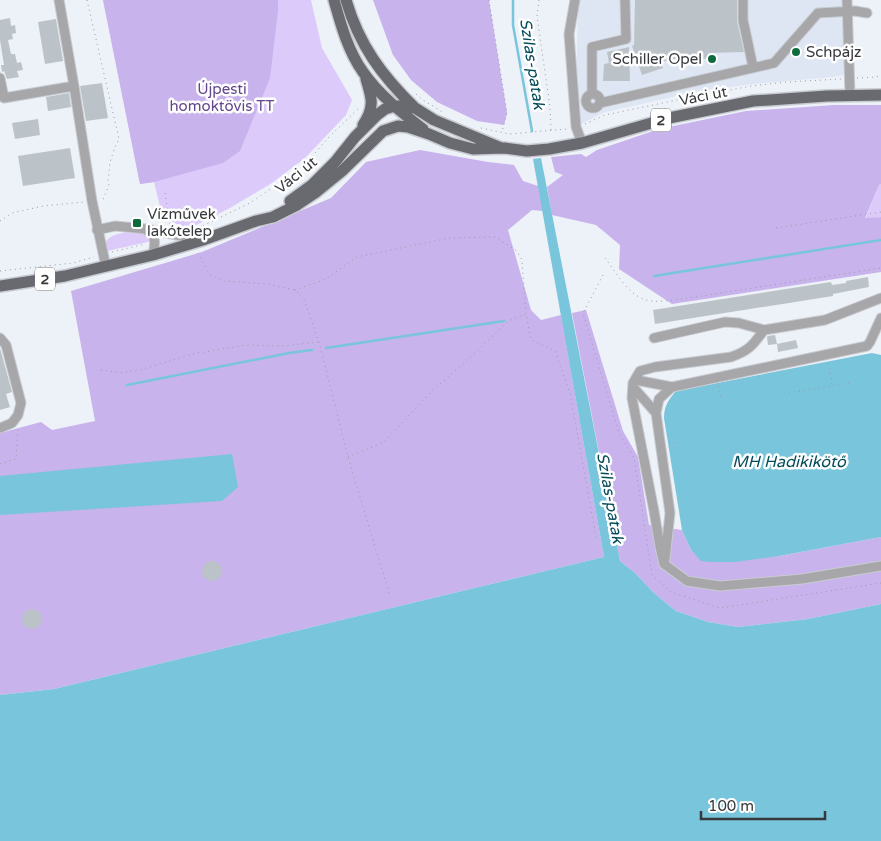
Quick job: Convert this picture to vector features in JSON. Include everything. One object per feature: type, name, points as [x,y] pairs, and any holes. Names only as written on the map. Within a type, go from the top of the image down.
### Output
[{"type":"main road","points":[[334,0],[347,42],[363,72],[372,97],[368,119],[355,137]]},
{"type":"main road","points":[[346,0],[352,20],[376,64],[415,108]]},
{"type":"main road","points":[[363,72],[384,96],[429,134]]},
{"type":"main road","points":[[363,150],[395,106],[394,86]]},
{"type":"main road","name":"Váci út","points":[[0,286],[65,276],[106,267],[198,242],[256,221],[273,217],[297,206],[316,193],[342,171],[383,131],[398,126],[408,127],[450,143],[473,149],[504,148],[527,151],[582,143],[669,118],[752,101],[881,95]]},
{"type":"main road","name":"Váci út","points":[[256,221],[293,200],[312,185],[377,115],[385,109],[395,106],[415,108],[441,123],[504,148]]},
{"type":"lane","points":[[59,0],[97,202],[98,230],[106,267]]},
{"type":"lane","points":[[575,0],[569,34],[576,127],[582,143]]},
{"type":"lane","points":[[625,0],[626,39],[592,47],[592,94],[598,96],[600,103],[774,62],[818,13],[855,11],[867,13]]},
{"type":"lane","points":[[743,0],[744,20],[753,68]]},
{"type":"lane","points":[[847,0],[850,96]]},
{"type":"lane","points":[[0,78],[4,98],[74,86]]},
{"type":"lane","points":[[98,230],[115,226],[146,229],[179,235],[198,242]]},
{"type":"lane","points":[[146,229],[152,233],[155,242],[153,255]]},
{"type":"lane","points":[[654,338],[725,322],[738,323],[764,330],[825,320],[881,298]]},
{"type":"lane","points":[[634,384],[672,387],[867,346],[881,318]]},
{"type":"lane","points":[[764,330],[751,347],[742,353],[731,357],[655,367],[640,371],[634,384],[632,398],[664,564],[687,581],[720,586],[802,579],[881,566]]},
{"type":"lane","points":[[0,338],[6,345],[21,403],[18,415],[12,423],[0,428]]},
{"type":"lane","points":[[634,384],[656,413]]},
{"type":"lane","points":[[664,564],[670,514],[656,413],[659,399],[672,387]]},
{"type":"path","points":[[0,222],[12,213],[43,206],[97,202],[109,186],[110,162],[114,147],[119,139],[88,0]]},
{"type":"path","points":[[489,0],[507,113],[502,132]]},
{"type":"path","points":[[539,0],[537,16],[550,107],[551,131]]},
{"type":"path","points":[[483,128],[510,134],[562,131],[605,115],[751,86],[876,77],[881,75]]},
{"type":"path","points":[[412,90],[423,100],[447,115]]},
{"type":"path","points":[[165,192],[170,222],[179,235],[250,203],[303,167],[327,139],[360,107],[367,102],[372,102]]},
{"type":"path","points":[[776,228],[881,212]]},
{"type":"path","points":[[198,242],[200,257],[210,275],[224,282],[267,284],[295,290],[326,279],[357,257],[449,238],[495,237],[517,251],[522,260],[526,314],[531,340],[555,351],[570,393],[596,537]]},
{"type":"path","points":[[0,271],[73,263],[155,242]]},
{"type":"path","points":[[605,258],[624,284],[640,298],[647,301],[691,298],[881,268]]},
{"type":"path","points":[[603,275],[583,313],[619,432],[634,458],[652,575],[671,592],[720,608],[881,583]]},
{"type":"path","points":[[295,290],[304,299],[319,342],[348,457],[390,593]]},
{"type":"path","points":[[348,457],[384,442],[431,392],[508,321],[526,314]]},
{"type":"path","points":[[101,370],[121,373],[192,354],[247,345],[282,346],[319,342]]},
{"type":"path","points":[[828,354],[832,386]]},
{"type":"path","points":[[717,378],[720,398]]},
{"type":"path","points":[[789,394],[850,383]]},
{"type":"path","points":[[0,464],[16,459],[18,415]]},
{"type":"shaded area","name":"Schiller Opel","points":[[578,0],[850,0],[848,74],[700,91],[605,112],[577,126]]},
{"type":"green space","name":"Újpesti homoktövis TT","points":[[103,0],[311,0],[322,48],[352,100],[346,115],[305,158],[272,183],[230,208],[186,230],[162,215],[154,182],[140,184]]},
{"type":"green space","name":"Újpesti homoktövis TT","points":[[103,0],[278,0],[270,78],[240,151],[223,163],[140,184]]},
{"type":"green space","points":[[373,0],[489,0],[507,113],[504,125],[477,121],[437,102],[411,80],[393,55]]},
{"type":"green space","points":[[834,105],[881,105],[881,184],[865,218],[881,217],[881,272],[672,304],[619,269],[620,245],[596,225],[552,215],[547,187],[563,175],[555,172],[551,157],[581,154],[586,157],[597,150],[659,129],[746,111]]},
{"type":"green space","points":[[420,150],[514,165],[523,181],[538,186],[543,211],[532,210],[508,230],[531,310],[541,320],[561,315],[604,557],[54,689],[0,695],[0,433],[41,422],[52,430],[95,421],[71,291],[202,252],[331,198],[366,162]]},
{"type":"green space","points":[[881,184],[881,217],[865,219],[879,185]]},
{"type":"green space","points":[[142,231],[152,241],[107,251],[105,243],[112,236]]},
{"type":"green space","points":[[586,310],[623,431],[638,457],[649,525],[682,530],[691,550],[701,560],[779,556],[881,537],[881,604],[808,619],[738,627],[708,622],[676,611],[620,561],[572,313]]},
{"type":"water","points":[[541,158],[620,561],[676,611],[708,622],[738,627],[808,619],[881,604],[881,841],[0,841],[0,695],[54,689],[604,557],[533,159]]},
{"type":"water","name":"MH Hadikikötő","points":[[872,353],[881,355],[881,537],[779,556],[735,562],[701,561],[691,550],[682,530],[664,418],[666,406],[673,394],[676,391]]},
{"type":"water","points":[[232,454],[238,487],[222,501],[0,515],[0,476]]},
{"type":"building","points":[[635,0],[737,0],[737,21],[744,52],[708,53],[710,57],[689,64],[686,56],[661,62],[663,68],[642,75],[632,46],[634,45]]},
{"type":"building","points":[[10,18],[11,26],[15,25],[16,33],[12,34],[13,39],[8,40],[11,54],[15,54],[17,63],[21,62],[23,70],[17,71],[19,77],[7,79],[4,71],[2,72],[1,65],[4,65],[0,40],[0,20]]},
{"type":"building","points":[[56,19],[63,61],[45,64],[38,22]]},
{"type":"building","points":[[629,47],[630,81],[603,81],[604,64],[609,63],[607,52]]},
{"type":"building","points":[[102,83],[108,118],[86,121],[80,86]]},
{"type":"building","points":[[69,93],[71,107],[48,111],[46,97]]},
{"type":"building","points":[[38,119],[40,135],[15,139],[12,123]]},
{"type":"building","points":[[70,148],[75,178],[23,186],[18,156]]},
{"type":"building","points":[[868,277],[869,287],[833,294],[833,296],[655,324],[653,310],[831,282],[832,285],[846,283],[846,281]]},
{"type":"building","points":[[775,335],[777,344],[768,345],[767,337]]},
{"type":"building","points":[[796,340],[798,348],[778,352],[777,344]]},
{"type":"building","points":[[0,348],[12,392],[6,394],[10,407],[0,410]]},
{"type":"building","points":[[212,561],[219,564],[222,571],[219,578],[212,581],[205,578],[202,571],[205,564]]},
{"type":"building","points":[[32,609],[39,612],[42,619],[39,626],[32,629],[25,626],[22,619],[25,612]]},
{"type":"waterway","name":"Szilas-patak","points":[[513,0],[513,25],[532,131]]},
{"type":"waterway","points":[[654,276],[881,240]]},
{"type":"waterway","points":[[326,348],[504,321]]},
{"type":"waterway","points":[[127,385],[312,350]]},
{"type":"place","name":"Schpájz","points":[[796,52]]},
{"type":"place","name":"Schiller Opel","points":[[712,59]]},
{"type":"place","name":"Vízművek lakótelep","points":[[137,223]]}]
